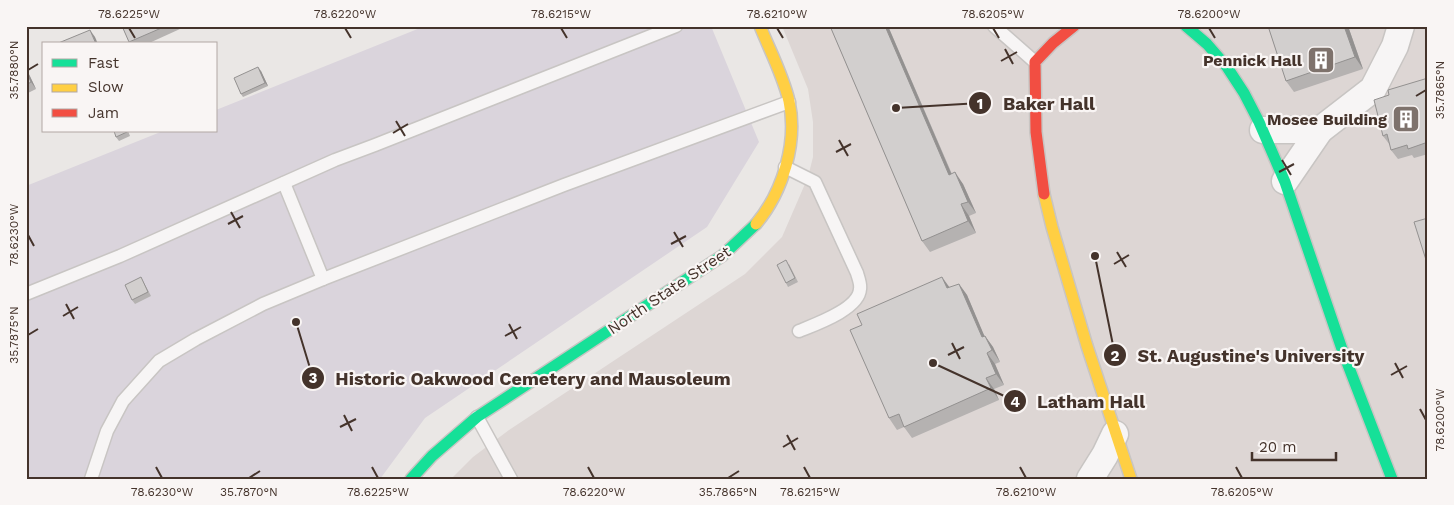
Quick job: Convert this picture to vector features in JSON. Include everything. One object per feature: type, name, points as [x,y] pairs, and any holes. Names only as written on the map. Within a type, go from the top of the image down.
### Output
[{"type":"street","name":"North State Street","points":[[411,479],[432,456],[478,417],[722,256],[745,237],[764,214],[785,167],[793,131],[789,102],[782,78],[760,26]]},
{"type":"street","points":[[1074,26],[1053,43],[1035,62],[1033,102],[1037,147],[1046,204],[1115,434],[1131,479]]},
{"type":"street","points":[[1186,26],[1199,35],[1233,75],[1263,130],[1285,181],[1340,343],[1392,479]]},
{"type":"street","points":[[1285,181],[1320,130],[1373,89],[1395,46],[1401,26]]},
{"type":"street","points":[[1263,130],[1320,130]]},
{"type":"street","points":[[1090,479],[1106,455],[1115,434]]},
{"type":"lane","points":[[26,294],[120,256],[335,160],[676,26]]},
{"type":"lane","points":[[994,26],[1035,62]]},
{"type":"lane","points":[[91,479],[107,432],[123,400],[159,361],[196,339],[263,304],[323,279],[564,185],[789,102]]},
{"type":"lane","points":[[785,167],[816,182],[857,273],[860,289],[856,300],[844,310],[800,331]]},
{"type":"lane","points":[[284,183],[323,279]]},
{"type":"lane","points":[[478,417],[511,479]]},
{"type":"shaded area","points":[[425,26],[711,26],[759,142],[707,227],[425,418],[380,479],[26,479],[26,186],[161,132],[218,132],[218,109]]},
{"type":"shaded area","points":[[782,26],[1428,26],[1428,479],[451,479],[473,457],[509,430],[745,274],[782,237],[808,177],[813,157],[813,122],[808,89]]},
{"type":"building","points":[[122,26],[166,26],[129,42]]},
{"type":"building","points":[[830,26],[885,26],[949,175],[955,172],[968,202],[961,204],[968,221],[922,241]]},
{"type":"building","name":"Pennick Hall","points":[[1268,26],[1344,26],[1355,57],[1286,81]]},
{"type":"building","points":[[90,30],[95,42],[61,42]]},
{"type":"building","points":[[258,67],[265,83],[241,94],[234,78]]},
{"type":"building","points":[[26,71],[31,82],[26,85]]},
{"type":"building","name":"Mosee Building","points":[[1428,78],[1428,142],[1408,149],[1407,145],[1391,150],[1387,134],[1383,136],[1374,100],[1389,95],[1388,90]]},
{"type":"building","points":[[114,132],[127,132],[116,137]]},
{"type":"building","points":[[1428,218],[1428,263],[1427,263],[1414,222]]},
{"type":"building","points":[[786,260],[795,278],[786,283],[777,265]]},
{"type":"building","points":[[141,277],[148,292],[132,300],[125,285]]},
{"type":"building","points":[[942,277],[947,288],[959,284],[982,337],[985,336],[992,350],[987,353],[996,374],[986,378],[991,388],[904,427],[899,414],[889,418],[850,330],[862,325],[857,314]]},
{"type":"traffic: fast","points":[[1186,26],[1207,44],[1227,67],[1244,93],[1259,122],[1285,182],[1343,352],[1392,479]]},
{"type":"traffic: fast","points":[[411,479],[432,456],[477,417],[722,256],[756,224]]},
{"type":"traffic: slow","points":[[756,224],[766,211],[781,182],[790,149],[791,133],[789,101],[780,72],[760,26]]},
{"type":"traffic: slow","points":[[1044,194],[1087,346],[1131,479]]},
{"type":"traffic: jam","points":[[1044,194],[1036,132],[1035,62],[1053,43],[1074,26]]},
{"type":"place","name":"Pennick Hall","points":[[1321,60]]},
{"type":"place","name":"Baker Hall","points":[[896,108]]},
{"type":"place","name":"Mosee Building","points":[[1406,119]]},
{"type":"place","name":"St. Augustine's University","points":[[1095,256]]},
{"type":"place","name":"Historic Oakwood Cemetery and Mausoleum","points":[[296,322]]},
{"type":"place","name":"Latham Hall","points":[[933,363]]}]
